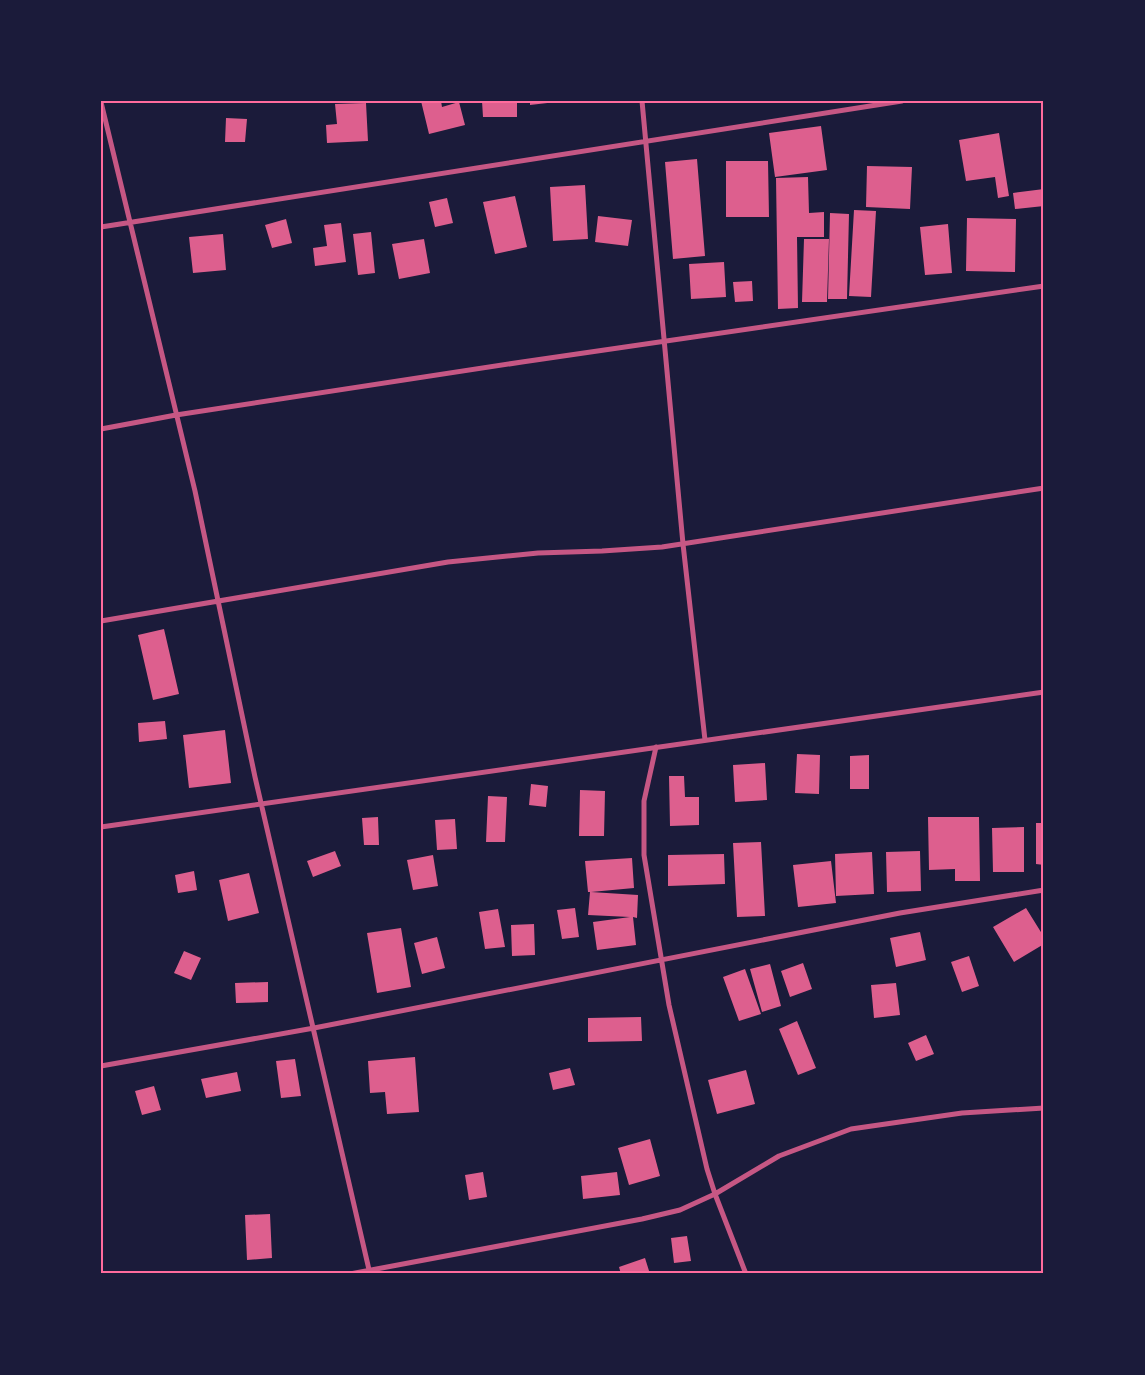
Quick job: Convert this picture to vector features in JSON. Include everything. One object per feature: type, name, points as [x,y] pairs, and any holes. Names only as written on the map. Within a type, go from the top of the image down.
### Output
[{"type":"street","points":[[642,101],[683,544],[705,740]]},
{"type":"street","points":[[101,227],[902,101]]},
{"type":"street","points":[[101,102],[176,414],[369,1272]]},
{"type":"street","points":[[101,429],[176,414],[1044,286]]},
{"type":"street","points":[[101,621],[448,562],[538,552],[602,552],[662,547],[1044,488]]},
{"type":"street","points":[[101,828],[262,803],[1044,692]]},
{"type":"street","points":[[656,747],[644,801],[644,855],[661,960],[669,1005],[695,1120],[715,1194],[746,1274]]},
{"type":"street","points":[[101,1066],[314,1028],[900,913],[1044,890]]},
{"type":"street","points":[[350,1274],[369,1272],[680,1210],[715,1194],[778,1156],[851,1129],[962,1113],[1044,1108]]},
{"type":"building","points":[[421,101],[441,101],[442,107],[459,102],[465,125],[429,134]]},
{"type":"building","points":[[482,101],[517,101],[517,117],[483,117]]},
{"type":"building","points":[[530,101],[556,101],[556,102],[530,105]]},
{"type":"building","points":[[366,103],[368,141],[327,143],[326,125],[337,124],[335,104]]},
{"type":"building","points":[[226,118],[247,119],[245,142],[225,142]]},
{"type":"building","points":[[821,126],[827,170],[775,177],[769,133]]},
{"type":"building","points":[[999,133],[1009,196],[998,198],[995,177],[966,181],[959,140]]},
{"type":"building","points":[[697,159],[705,256],[673,259],[665,162]]},
{"type":"building","points":[[726,161],[768,161],[769,217],[726,217]]},
{"type":"building","points":[[867,166],[912,167],[910,209],[866,207]]},
{"type":"building","points":[[808,177],[809,213],[824,212],[824,237],[797,237],[798,308],[778,309],[776,178]]},
{"type":"building","points":[[585,185],[588,239],[553,241],[550,187]]},
{"type":"building","points":[[1044,189],[1044,206],[1015,209],[1013,193]]},
{"type":"building","points":[[515,196],[527,247],[495,254],[483,202]]},
{"type":"building","points":[[447,198],[453,223],[435,227],[429,202]]},
{"type":"building","points":[[854,210],[876,211],[871,297],[849,296]]},
{"type":"building","points":[[830,213],[849,214],[847,299],[828,299]]},
{"type":"building","points":[[598,216],[632,220],[628,246],[595,242]]},
{"type":"building","points":[[967,218],[1016,219],[1015,272],[966,271]]},
{"type":"building","points":[[286,219],[292,243],[272,248],[265,225]]},
{"type":"building","points":[[341,223],[346,262],[315,266],[313,248],[327,246],[324,225]]},
{"type":"building","points":[[948,224],[952,273],[925,275],[920,227]]},
{"type":"building","points":[[371,232],[375,273],[358,275],[353,234]]},
{"type":"building","points":[[223,234],[226,270],[193,273],[189,237]]},
{"type":"building","points":[[424,239],[430,273],[399,279],[392,244]]},
{"type":"building","points":[[804,239],[829,239],[827,302],[802,302]]},
{"type":"building","points":[[724,262],[726,297],[691,299],[689,264]]},
{"type":"building","points":[[752,281],[753,301],[735,302],[733,282]]},
{"type":"building","points":[[164,629],[179,694],[153,700],[138,635]]},
{"type":"building","points":[[165,721],[167,739],[139,742],[138,723]]},
{"type":"building","points":[[225,730],[231,783],[189,788],[183,735]]},
{"type":"building","points":[[797,754],[820,755],[819,794],[795,793]]},
{"type":"building","points":[[869,755],[869,789],[850,789],[850,756]]},
{"type":"building","points":[[765,763],[767,800],[735,802],[733,765]]},
{"type":"building","points":[[669,776],[684,776],[685,797],[699,797],[699,825],[670,826]]},
{"type":"building","points":[[531,784],[548,786],[546,807],[529,805]]},
{"type":"building","points":[[580,790],[605,791],[604,836],[579,836]]},
{"type":"building","points":[[488,796],[507,797],[505,842],[486,842]]},
{"type":"building","points":[[378,817],[379,845],[364,845],[362,818]]},
{"type":"building","points":[[928,817],[979,817],[980,881],[955,881],[955,869],[929,870]]},
{"type":"building","points":[[455,819],[457,849],[437,850],[435,820]]},
{"type":"building","points":[[1036,823],[1044,823],[1044,865],[1036,864]]},
{"type":"building","points":[[1024,827],[1024,872],[993,872],[992,828]]},
{"type":"building","points":[[761,842],[765,916],[737,917],[733,843]]},
{"type":"building","points":[[335,851],[341,866],[313,877],[307,861]]},
{"type":"building","points":[[920,851],[921,891],[887,892],[886,852]]},
{"type":"building","points":[[872,852],[874,894],[836,896],[835,854]]},
{"type":"building","points":[[724,854],[725,884],[668,886],[668,855]]},
{"type":"building","points":[[433,855],[438,886],[413,890],[407,860]]},
{"type":"building","points":[[632,858],[634,888],[591,892],[638,895],[637,918],[633,917],[636,945],[597,950],[593,922],[630,917],[588,915],[590,892],[588,892],[585,861]]},
{"type":"building","points":[[831,861],[836,903],[798,907],[793,865]]},
{"type":"building","points":[[194,871],[197,890],[178,893],[175,875]]},
{"type":"building","points":[[249,873],[259,913],[228,921],[219,880]]},
{"type":"building","points":[[575,908],[579,937],[562,939],[557,910]]},
{"type":"building","points":[[1026,908],[1044,937],[1044,944],[1014,962],[993,927]]},
{"type":"building","points":[[498,909],[505,947],[485,949],[479,912]]},
{"type":"building","points":[[534,924],[535,955],[512,956],[511,925]]},
{"type":"building","points":[[401,928],[411,987],[377,993],[367,933]]},
{"type":"building","points":[[920,932],[926,960],[896,967],[890,938]]},
{"type":"building","points":[[437,937],[445,968],[422,974],[414,943]]},
{"type":"building","points":[[184,951],[201,958],[191,980],[174,973]]},
{"type":"building","points":[[969,956],[979,986],[962,992],[951,962]]},
{"type":"building","points":[[803,963],[812,989],[790,997],[781,971]]},
{"type":"building","points":[[770,964],[781,1006],[762,1012],[750,969]]},
{"type":"building","points":[[745,969],[761,1014],[739,1021],[723,977]]},
{"type":"building","points":[[268,982],[268,1002],[236,1003],[235,983]]},
{"type":"building","points":[[896,983],[900,1015],[874,1018],[871,985]]},
{"type":"building","points":[[641,1017],[642,1041],[588,1042],[588,1018]]},
{"type":"building","points":[[797,1021],[816,1068],[798,1075],[779,1029]]},
{"type":"building","points":[[926,1035],[934,1054],[916,1061],[908,1043]]},
{"type":"building","points":[[415,1057],[419,1112],[387,1114],[385,1092],[370,1093],[368,1061]]},
{"type":"building","points":[[295,1059],[301,1096],[281,1098],[276,1061]]},
{"type":"building","points":[[570,1068],[575,1085],[553,1090],[549,1073]]},
{"type":"building","points":[[746,1070],[755,1104],[717,1114],[708,1080]]},
{"type":"building","points":[[237,1072],[241,1091],[206,1098],[201,1079]]},
{"type":"building","points":[[154,1086],[161,1110],[142,1115],[135,1091]]},
{"type":"building","points":[[650,1139],[660,1176],[629,1185],[618,1148]]},
{"type":"building","points":[[483,1172],[487,1197],[469,1200],[465,1175]]},
{"type":"building","points":[[617,1172],[620,1195],[583,1199],[581,1176]]},
{"type":"building","points":[[270,1214],[272,1258],[247,1260],[245,1215]]},
{"type":"building","points":[[687,1236],[691,1261],[674,1263],[671,1238]]},
{"type":"building","points":[[645,1258],[650,1274],[621,1274],[619,1267]]}]
